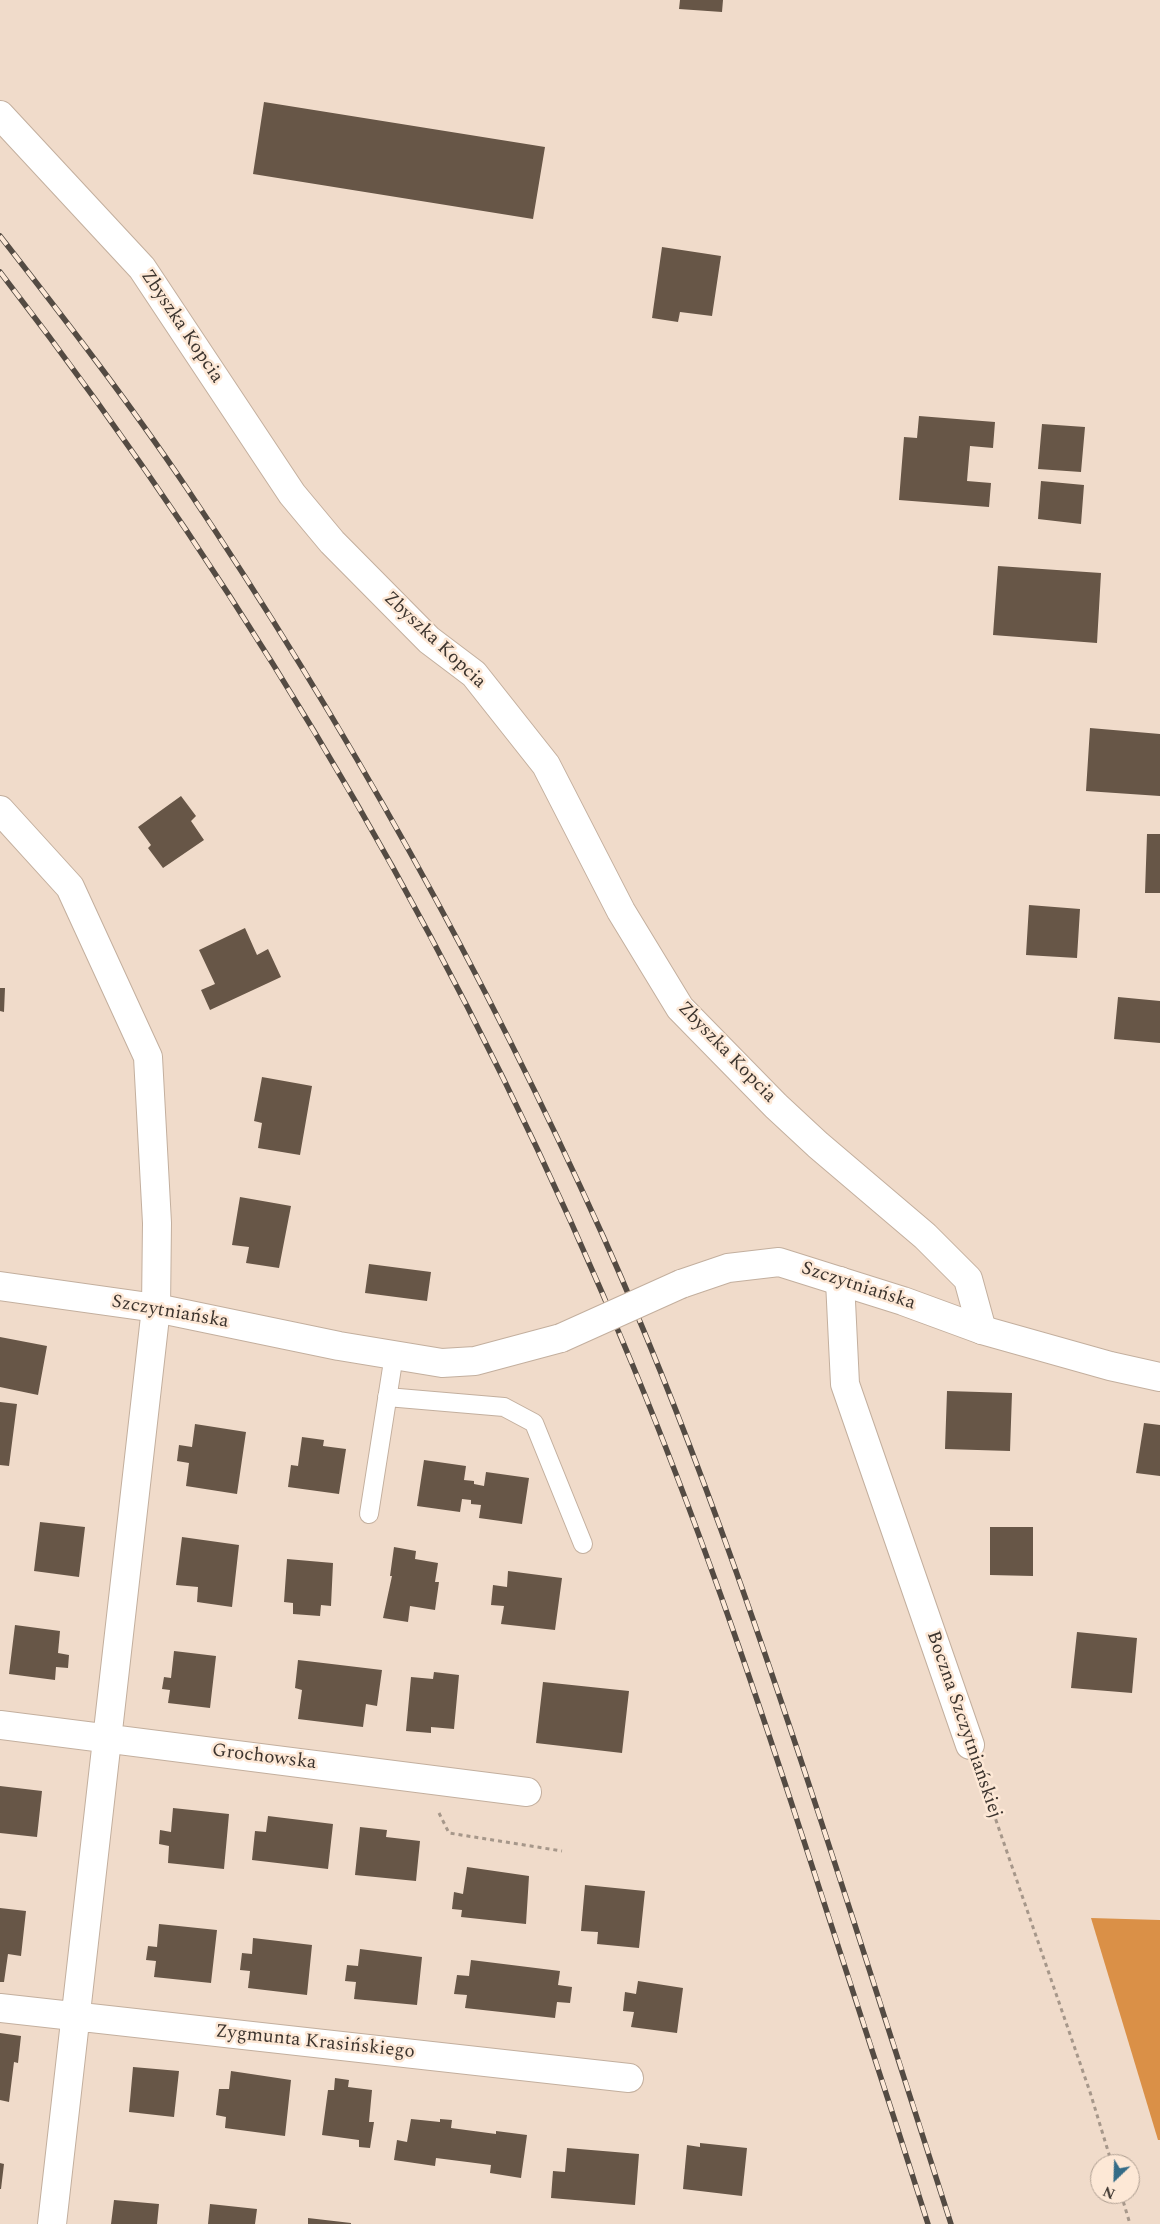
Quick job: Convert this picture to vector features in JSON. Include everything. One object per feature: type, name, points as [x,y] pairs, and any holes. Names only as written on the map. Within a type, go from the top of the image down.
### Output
[{"type":"street","name":"Zbyszka Kopcia","points":[[0,115],[142,268],[292,494],[332,542],[429,640],[474,674],[546,765],[621,911],[680,1008],[776,1106],[818,1145],[926,1236],[968,1279],[982,1330]]},
{"type":"street","points":[[0,810],[70,887],[148,1057],[157,1224],[156,1308],[52,2224]]},
{"type":"street","name":"Szczytniańska","points":[[0,1286],[156,1308],[339,1346],[442,1363],[475,1361],[562,1338],[681,1284],[728,1268],[779,1262],[903,1301],[982,1330],[1110,1366],[1160,1377]]},
{"type":"street","name":"Boczna Szczytniańskiej","points":[[840,1281],[845,1384],[970,1746]]},
{"type":"street","name":"Grochowska","points":[[0,1725],[527,1792]]},
{"type":"street","name":"Zygmunta Krasińskiego","points":[[0,2008],[630,2078]]},
{"type":"lane","points":[[369,1514],[394,1355]]},
{"type":"lane","points":[[387,1397],[504,1407],[534,1422],[584,1544]]},
{"type":"path","name":"Boczna Szczytniańskiej","points":[[970,1746],[1090,2092],[1109,2154]]},
{"type":"path","points":[[434,1808],[449,1833],[562,1851]]},
{"type":"path","points":[[1124,2204],[1130,2224]]},
{"type":"shaded area","points":[[1091,1918],[1160,1920],[1160,2140],[1158,2140]]},
{"type":"building","points":[[680,0],[723,0],[722,12],[679,9]]},
{"type":"building","points":[[264,102],[545,147],[533,219],[253,174]]},
{"type":"building","points":[[662,247],[721,256],[712,316],[680,312],[678,322],[652,318]]},
{"type":"building","points":[[919,416],[995,422],[993,448],[970,446],[967,481],[991,483],[989,507],[899,500],[904,437],[917,438]]},
{"type":"building","points":[[1042,424],[1085,427],[1081,472],[1038,469]]},
{"type":"building","points":[[1041,481],[1084,485],[1081,524],[1038,519]]},
{"type":"building","points":[[998,566],[1101,573],[1097,643],[993,635]]},
{"type":"building","points":[[1090,728],[1160,734],[1160,796],[1086,791]]},
{"type":"building","points":[[181,796],[196,816],[191,821],[204,840],[163,868],[148,848],[151,845],[138,827]]},
{"type":"building","points":[[1147,834],[1160,834],[1160,893],[1145,893]]},
{"type":"building","points":[[1029,905],[1080,909],[1077,958],[1026,955]]},
{"type":"building","points":[[245,928],[257,955],[268,949],[281,977],[210,1010],[201,990],[215,984],[199,950]]},
{"type":"building","points":[[0,988],[5,988],[4,1012],[0,1011]]},
{"type":"building","points":[[1118,997],[1160,1001],[1160,1043],[1114,1039]]},
{"type":"building","points":[[262,1077],[312,1086],[300,1155],[258,1148],[262,1123],[254,1121]]},
{"type":"building","points":[[240,1197],[291,1206],[279,1268],[246,1263],[249,1247],[232,1245]]},
{"type":"building","points":[[369,1264],[431,1272],[427,1301],[365,1293]]},
{"type":"building","points":[[0,1337],[47,1346],[38,1395],[0,1387]]},
{"type":"building","points":[[947,1391],[1012,1393],[1010,1451],[945,1449]]},
{"type":"building","points":[[0,1402],[17,1404],[9,1466],[0,1465]]},
{"type":"building","points":[[1144,1423],[1160,1425],[1160,1476],[1136,1473]]},
{"type":"building","points":[[195,1424],[246,1432],[237,1494],[186,1486],[189,1463],[177,1461],[179,1445],[192,1447]]},
{"type":"building","points":[[302,1437],[324,1440],[323,1446],[346,1449],[339,1494],[288,1487],[291,1465],[298,1466]]},
{"type":"building","points":[[424,1460],[466,1466],[464,1480],[474,1481],[474,1484],[484,1486],[486,1472],[529,1478],[522,1524],[479,1518],[481,1505],[471,1504],[471,1500],[462,1499],[460,1512],[417,1506]]},
{"type":"building","points":[[40,1522],[85,1527],[79,1577],[34,1571]]},
{"type":"building","points":[[990,1527],[1033,1527],[1033,1576],[990,1575]]},
{"type":"building","points":[[182,1537],[239,1545],[232,1607],[197,1602],[198,1587],[176,1585]]},
{"type":"building","points":[[394,1547],[416,1551],[415,1559],[438,1563],[435,1582],[439,1582],[435,1610],[410,1606],[408,1622],[383,1618],[392,1576],[390,1576]]},
{"type":"building","points":[[287,1559],[333,1563],[331,1606],[321,1605],[320,1616],[293,1614],[293,1603],[284,1602]]},
{"type":"building","points":[[508,1571],[562,1578],[555,1630],[501,1624],[504,1606],[491,1605],[493,1585],[507,1587]]},
{"type":"building","points":[[15,1625],[60,1631],[58,1653],[69,1655],[68,1668],[56,1667],[55,1680],[9,1674]]},
{"type":"building","points":[[1077,1632],[1137,1638],[1132,1693],[1071,1688]]},
{"type":"building","points":[[174,1651],[216,1656],[210,1708],[168,1703],[170,1690],[162,1689],[164,1677],[171,1678]]},
{"type":"building","points":[[298,1660],[382,1670],[377,1706],[366,1704],[363,1727],[298,1719],[302,1690],[295,1688]]},
{"type":"building","points":[[434,1672],[459,1675],[454,1729],[431,1727],[431,1733],[406,1731],[411,1677],[433,1679]]},
{"type":"building","points":[[543,1682],[629,1691],[622,1753],[536,1743]]},
{"type":"building","points":[[0,1786],[42,1791],[37,1837],[0,1833]]},
{"type":"building","points":[[173,1808],[229,1814],[224,1869],[168,1863],[169,1846],[159,1844],[160,1830],[171,1832]]},
{"type":"building","points":[[268,1816],[333,1824],[328,1869],[252,1860],[255,1831],[266,1832]]},
{"type":"building","points":[[360,1827],[387,1830],[386,1837],[420,1841],[416,1881],[355,1875]]},
{"type":"building","points":[[467,1867],[529,1876],[526,1924],[461,1917],[462,1910],[452,1909],[454,1892],[463,1894]]},
{"type":"building","points":[[585,1885],[645,1891],[639,1948],[597,1944],[598,1932],[581,1931]]},
{"type":"building","points":[[0,1908],[26,1911],[21,1956],[8,1954],[4,1982],[0,1982]]},
{"type":"building","points":[[159,1924],[217,1930],[211,1983],[154,1977],[156,1961],[146,1960],[148,1946],[157,1947]]},
{"type":"building","points":[[253,1938],[312,1945],[307,1995],[248,1988],[250,1971],[240,1970],[242,1953],[252,1954]]},
{"type":"building","points":[[360,1949],[422,1957],[417,2005],[354,1999],[356,1982],[345,1981],[347,1965],[358,1966]]},
{"type":"building","points":[[471,1960],[560,1971],[558,1985],[572,1987],[570,2003],[557,2002],[555,2018],[465,2008],[467,1995],[454,1994],[457,1975],[469,1976]]},
{"type":"building","points":[[638,1981],[683,1988],[677,2033],[631,2027],[634,2012],[623,2011],[625,1992],[636,1994]]},
{"type":"building","points":[[0,2033],[21,2036],[18,2063],[14,2062],[9,2102],[0,2100]]},
{"type":"building","points":[[133,2067],[179,2071],[174,2117],[129,2112]]},
{"type":"building","points":[[231,2071],[291,2080],[285,2136],[225,2128],[226,2117],[216,2115],[219,2089],[229,2089]]},
{"type":"building","points":[[335,2078],[349,2080],[348,2087],[372,2090],[369,2122],[374,2122],[370,2148],[359,2147],[359,2140],[322,2135],[328,2090],[334,2090]]},
{"type":"building","points":[[411,2119],[440,2122],[440,2119],[452,2120],[451,2128],[496,2134],[496,2131],[527,2135],[521,2178],[490,2173],[491,2165],[436,2158],[435,2166],[394,2160],[397,2140],[407,2142]]},
{"type":"building","points":[[700,2143],[747,2148],[742,2196],[683,2189],[687,2145],[700,2147]]},
{"type":"building","points":[[567,2148],[639,2154],[635,2205],[551,2198],[553,2171],[565,2172]]},
{"type":"building","points":[[0,2163],[4,2164],[1,2189],[0,2189]]},
{"type":"building","points":[[114,2200],[159,2204],[157,2224],[111,2224]]},
{"type":"building","points":[[210,2204],[257,2209],[255,2224],[208,2224]]},
{"type":"building","points":[[308,2218],[351,2223],[351,2224],[308,2224]]},
{"type":"railway","points":[[0,236],[95,360],[164,455],[245,577],[302,668],[410,853],[511,1042],[558,1139],[634,1308],[720,1525],[796,1747],[951,2224]]},
{"type":"railway","points":[[0,272],[95,399],[186,529],[272,662],[353,798],[430,936],[503,1077],[570,1220],[633,1366],[700,1538],[781,1771],[928,2224]]}]
